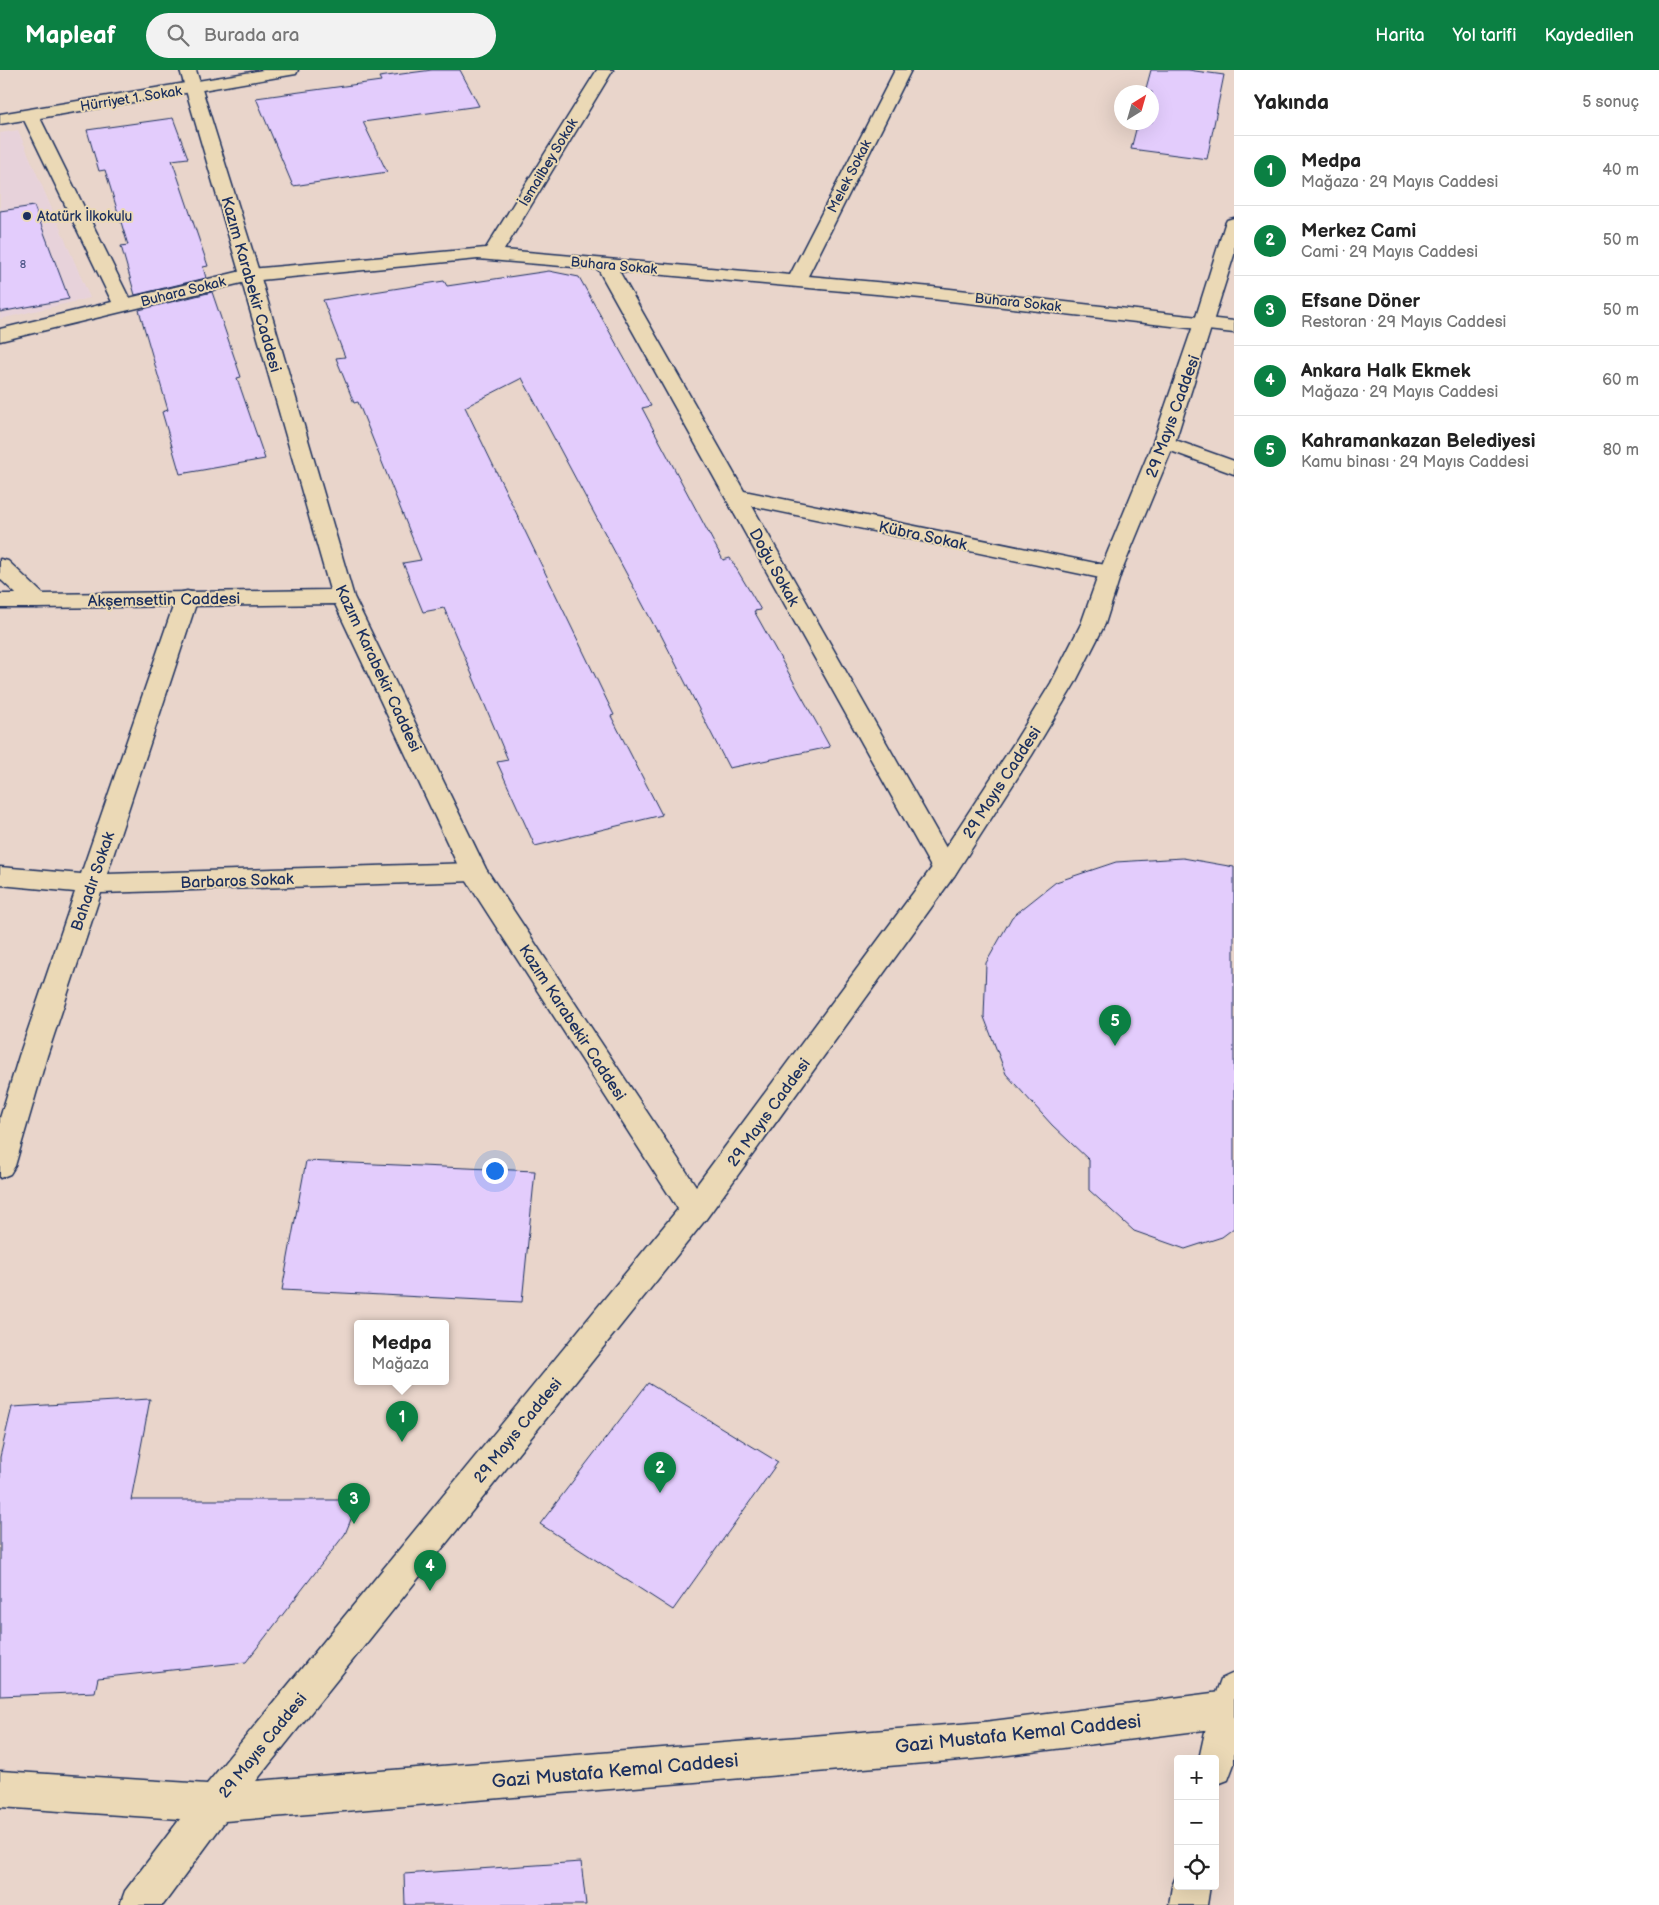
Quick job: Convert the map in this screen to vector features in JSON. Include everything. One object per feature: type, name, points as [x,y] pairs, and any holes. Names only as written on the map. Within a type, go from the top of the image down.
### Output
[{"type":"street","name":"Hürriyet 1. Sokak","points":[[0,119],[191,79],[290,70]]},
{"type":"street","name":"İsmailbey Sokak","points":[[492,254],[605,70]]},
{"type":"street","name":"Melek Sokak","points":[[796,281],[903,70]]},
{"type":"street","name":"Kazım Karabekir Caddesi","points":[[191,79],[250,274],[343,597],[474,872],[695,1210]]},
{"type":"street","points":[[30,114],[123,305]]},
{"type":"street","name":"29 Mayıs Caddesi","points":[[139,1905],[215,1804],[695,1210],[945,869],[1018,757],[1063,683],[1093,624],[1110,574],[1164,442],[1204,323],[1234,224]]},
{"type":"street","name":"Buhara Sokak","points":[[0,334],[250,274],[478,254],[932,293],[1234,327]]},
{"type":"street","name":"Doğu Sokak","points":[[605,264],[945,869]]},
{"type":"street","points":[[1164,442],[1234,468]]},
{"type":"street","name":"Kübra Sokak","points":[[735,496],[1110,574]]},
{"type":"street","points":[[0,566],[36,601]]},
{"type":"street","name":"Akşemsettin Caddesi","points":[[0,601],[343,597]]},
{"type":"street","name":"Bahadır Sokak","points":[[0,1166],[33,1056],[187,598]]},
{"type":"street","name":"Barbaros Sokak","points":[[0,876],[91,884],[474,872]]},
{"type":"street","points":[[1218,1755],[1232,1703]]},
{"type":"street","name":"Gazi Mustafa Kemal Caddesi","points":[[0,1789],[215,1804],[984,1740],[1232,1703]]},
{"type":"street","points":[[1188,1905],[1190,1890]]},
{"type":"shaded area","name":"Atatürk İlkokulu","points":[[18,130],[90,298],[0,319],[0,133]]},
{"type":"building","points":[[432,70],[460,70],[479,106],[363,122],[387,172],[293,186],[256,98],[381,81],[379,77]]},
{"type":"building","points":[[1151,70],[1188,70],[1224,75],[1207,159],[1131,149],[1136,130],[1159,130],[1159,85],[1147,85]]},
{"type":"building","points":[[173,118],[188,158],[172,160],[208,266],[203,267],[206,278],[135,295],[121,246],[128,245],[105,170],[99,171],[87,130]]},
{"type":"building","points":[[34,206],[69,299],[0,312],[0,211]]},
{"type":"building","points":[[549,271],[579,277],[651,406],[642,408],[723,560],[730,558],[761,610],[754,611],[830,747],[729,768],[659,631],[657,631],[522,378],[465,407],[614,715],[611,716],[662,815],[535,846],[497,762],[508,760],[444,608],[423,612],[403,563],[421,560],[358,402],[354,403],[336,358],[345,357],[323,300],[444,281],[447,286]]},
{"type":"building","points":[[212,292],[241,377],[237,378],[265,459],[180,474],[162,412],[168,410],[139,310]]},
{"type":"building","points":[[1183,858],[1234,867],[1234,1228],[1222,1237],[1185,1249],[1134,1231],[1089,1190],[1089,1160],[1052,1125],[1006,1074],[984,1017],[986,963],[1012,917],[1056,882],[1116,862]]},
{"type":"building","points":[[306,1161],[535,1171],[522,1302],[282,1290]]},
{"type":"building","points":[[648,1383],[778,1462],[673,1610],[540,1524]]},
{"type":"building","points":[[150,1399],[131,1500],[359,1500],[345,1534],[246,1662],[98,1678],[95,1692],[0,1696],[0,1457],[12,1407]]},
{"type":"building","points":[[581,1862],[586,1905],[405,1905],[404,1874]]},
{"type":"place","name":"Atatürk İlkokulu","points":[[27,216]]},
{"type":"place","name":"Kahramankazan Belediyesi","points":[[1115,1046]]},
{"type":"place","name":"Medpa","points":[[402,1442]]},
{"type":"place","name":"Merkez Cami","points":[[660,1493]]},
{"type":"place","name":"Efsane Döner","points":[[354,1524]]},
{"type":"place","name":"Ankara Halk Ekmek","points":[[430,1591]]}]
